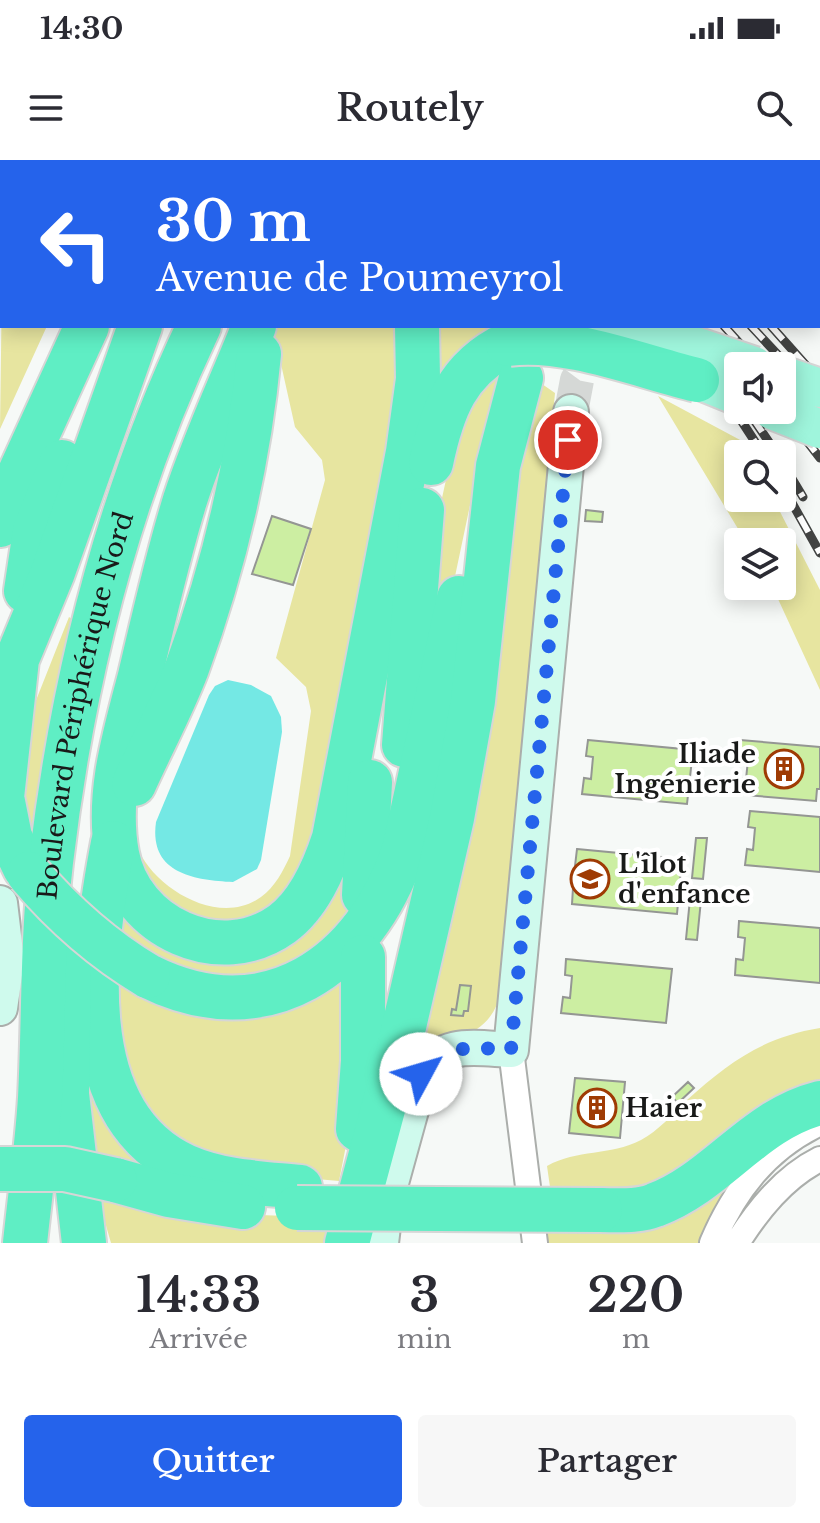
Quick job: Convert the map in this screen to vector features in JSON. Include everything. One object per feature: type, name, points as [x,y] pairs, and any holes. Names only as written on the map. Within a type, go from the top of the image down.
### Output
[{"type":"highway","points":[[116,328],[35,531],[2,797],[14,871],[120,959],[148,976],[199,995],[241,997],[268,993],[328,966],[388,877],[400,783],[422,509],[437,435],[451,394],[464,374],[488,353],[524,349]]},
{"type":"highway","points":[[17,659],[49,540],[127,328]]},
{"type":"highway","points":[[17,659],[53,572],[139,328]]},
{"type":"highway","points":[[7,738],[128,396],[151,368],[163,328]]},
{"type":"highway","name":"Boulevard Périphérique Nord","points":[[25,1243],[39,1099],[45,934],[72,721],[118,527],[136,472],[198,328]]},
{"type":"highway","name":"Boulevard Périphérique Nord","points":[[69,1213],[69,959],[109,674],[150,525],[196,400],[228,328]]},
{"type":"highway","points":[[257,328],[174,579],[157,609],[116,771],[117,854],[134,895],[150,915],[179,934],[218,943],[253,937],[281,924],[313,888],[327,859],[341,807],[408,452],[418,379],[417,328]]},
{"type":"highway","points":[[258,328],[221,513],[175,662],[116,823],[101,936],[97,1017],[103,1061],[120,1102],[160,1150],[186,1166],[298,1198]]},
{"type":"highway","points":[[0,609],[8,551],[69,333]]},
{"type":"highway","points":[[369,906],[404,850],[497,418],[529,341],[717,378]]},
{"type":"highway","points":[[346,1243],[397,1057],[452,818],[473,701],[498,466],[524,349]]},
{"type":"highway","points":[[0,525],[12,490],[44,425]]},
{"type":"highway","points":[[346,1243],[361,1090],[363,957]]},
{"type":"highway","name":"Boulevard Périphérique Nord","points":[[39,1099],[69,1213]]},
{"type":"highway","points":[[69,1213],[298,1198],[633,1210],[671,1198],[761,1128],[797,1109],[820,1103]]},
{"type":"highway","points":[[0,1169],[65,1169],[69,1213],[88,1243]]},
{"type":"main road","points":[[577,328],[717,378]]},
{"type":"main road","points":[[611,328],[717,378]]},
{"type":"main road","points":[[643,328],[724,356]]},
{"type":"main road","points":[[0,464],[69,333]]},
{"type":"main road","points":[[796,380],[820,388]]},
{"type":"main road","points":[[796,396],[820,404]]},
{"type":"main road","points":[[381,1243],[386,1201],[421,1074],[431,1059],[445,1051],[511,1050],[571,412]]},
{"type":"main road","points":[[796,420],[820,429]]},
{"type":"main road","points":[[0,1008],[14,871]]},
{"type":"street","points":[[511,1050],[535,1243]]},
{"type":"street","points":[[712,1243],[732,1202],[757,1168],[784,1143],[820,1123]]},
{"type":"street","points":[[737,1243],[774,1194],[820,1159]]},
{"type":"shaded area","points":[[1,328],[46,328],[0,429]]},
{"type":"shaded area","points":[[276,328],[406,328],[327,827],[295,897],[221,932],[151,900],[139,851],[160,879],[175,891],[209,906],[227,908],[245,905],[266,893],[290,856],[311,711],[306,687],[276,658],[325,480],[322,460],[295,427],[275,337]]},
{"type":"shaded area","points":[[427,328],[510,328],[428,389]]},
{"type":"shaded area","points":[[506,367],[481,453],[414,771],[434,535],[462,406]]},
{"type":"shaded area","points":[[542,384],[555,393],[497,1004],[484,1024],[474,1031],[418,1053],[513,456]]},
{"type":"shaded area","points":[[658,396],[740,440],[724,440],[724,506]]},
{"type":"shaded area","points":[[728,512],[780,512],[788,528],[738,528]]},
{"type":"shaded area","points":[[796,543],[820,590],[820,690],[778,600],[796,600]]},
{"type":"shaded area","points":[[69,617],[76,622],[35,858],[12,761]]},
{"type":"shaded area","points":[[343,848],[350,921],[276,975],[195,978],[109,934],[116,885],[226,953]]},
{"type":"shaded area","points":[[340,973],[354,1105],[339,1181],[224,1171],[133,1105],[108,975],[131,988]]},
{"type":"shaded area","points":[[820,1028],[820,1094],[653,1197],[551,1194],[547,1166],[570,1157],[641,1140],[718,1074],[748,1053],[782,1038]]},
{"type":"shaded area","points":[[82,1037],[175,1169],[91,1163]]},
{"type":"shaded area","points":[[768,1142],[703,1243],[548,1243],[546,1227]]},
{"type":"shaded area","points":[[94,1184],[235,1214],[338,1218],[334,1243],[111,1243]]},
{"type":"water","points":[[228,680],[251,685],[271,696],[281,717],[282,732],[261,860],[257,869],[233,882],[202,879],[176,870],[159,852],[156,839],[156,822],[209,695],[215,686]]},
{"type":"building","points":[[586,510],[603,512],[602,522],[585,521]]},
{"type":"building","points":[[272,516],[311,529],[293,585],[252,574]]},
{"type":"building","points":[[588,740],[693,750],[687,804],[582,794],[584,778],[591,779],[593,757],[586,756]]},
{"type":"building","name":"Iliade Ingénierie","points":[[740,740],[820,747],[820,789],[817,789],[816,801],[733,794],[734,777],[746,779],[748,760],[738,759]]},
{"type":"building","points":[[750,811],[820,817],[820,872],[745,865],[747,849],[753,850],[755,828],[748,827]]},
{"type":"building","points":[[696,838],[707,838],[703,879],[692,878]]},
{"type":"building","points":[[577,849],[682,859],[677,914],[572,904],[573,888],[580,888],[582,866],[575,866]]},
{"type":"building","points":[[690,899],[701,900],[697,940],[686,939]]},
{"type":"building","points":[[739,921],[820,928],[820,983],[735,975],[736,959],[743,960],[745,938],[738,937]]},
{"type":"building","points":[[566,959],[672,969],[666,1023],[561,1013],[563,997],[570,998],[572,976],[565,975]]},
{"type":"building","points":[[460,985],[471,986],[468,1011],[464,1011],[463,1016],[451,1015],[452,1009],[456,1010]]},
{"type":"building","name":"Haier","points":[[575,1078],[625,1082],[620,1138],[569,1133]]},
{"type":"building","points":[[688,1082],[694,1088],[678,1103],[672,1097]]},
{"type":"tunnel","points":[[571,412],[577,380],[610,335]]},
{"type":"railway","points":[[667,328],[733,408],[754,440]]},
{"type":"railway","points":[[726,328],[747,352]]},
{"type":"railway","points":[[753,328],[820,400]]},
{"type":"railway","points":[[773,328],[820,381]]},
{"type":"railway","points":[[796,410],[800,415]]},
{"type":"railway","points":[[757,424],[768,440]]},
{"type":"railway","points":[[794,424],[820,458]]},
{"type":"railway","points":[[796,485],[803,497]]},
{"type":"railway","points":[[796,510],[820,553]]},
{"type":"place","name":"Iliade Ingénierie","points":[[784,769]]},
{"type":"place","name":"L'îlot d'enfance","points":[[590,879]]},
{"type":"place","name":"Haier","points":[[597,1108]]},
{"type":"route","points":[[421,1074],[431,1059],[445,1051],[473,1048],[511,1050],[568,440]]}]
